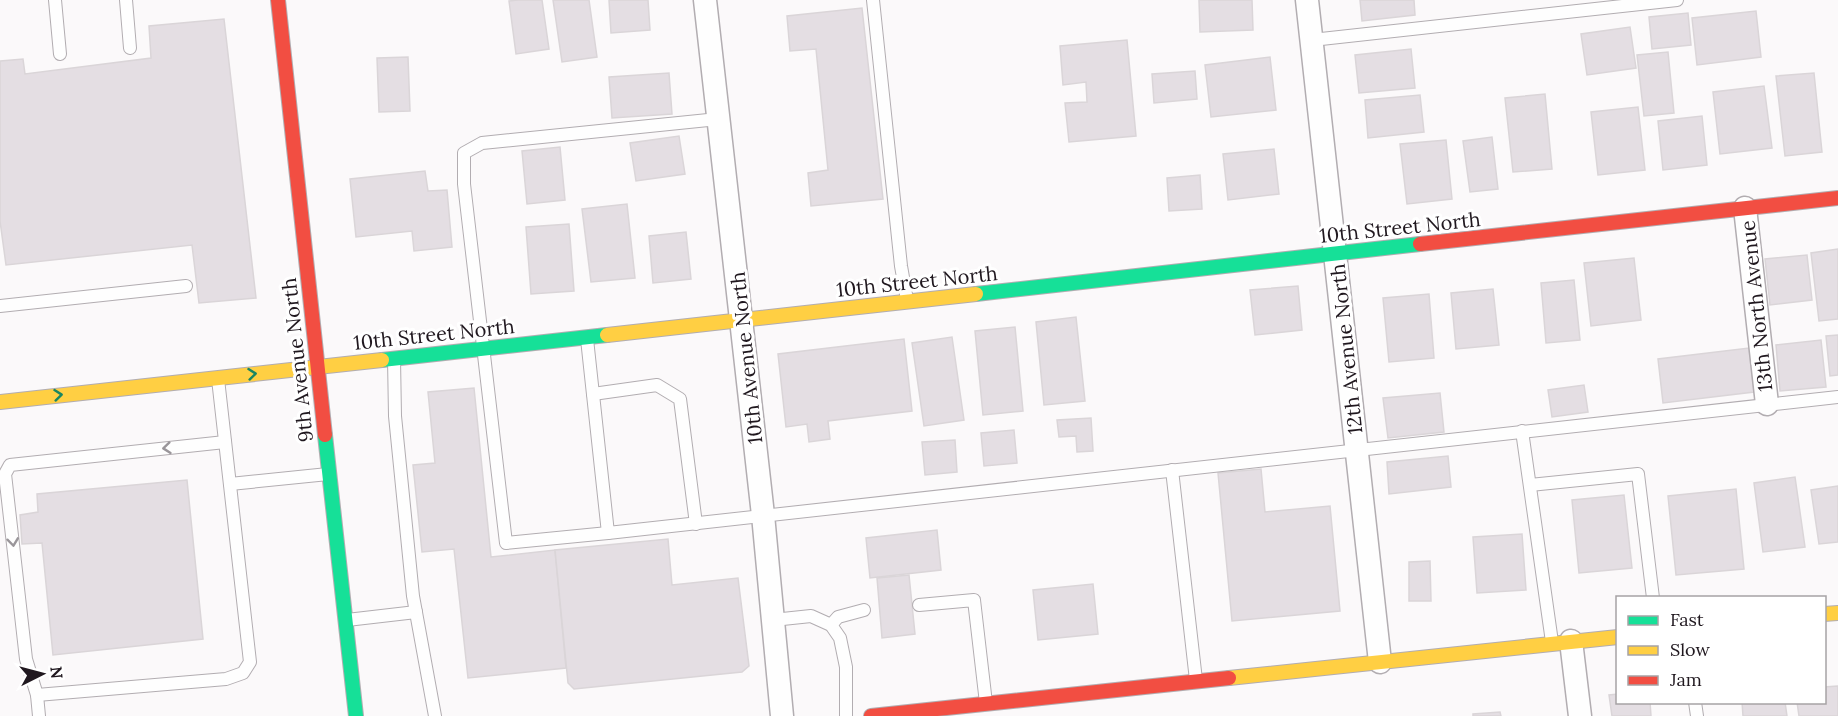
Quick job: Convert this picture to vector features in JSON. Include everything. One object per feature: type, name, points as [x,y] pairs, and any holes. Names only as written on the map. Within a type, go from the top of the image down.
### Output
[{"type":"street","name":"9th Avenue North","points":[[278,0],[356,716]]},
{"type":"street","name":"10th Avenue North","points":[[705,0],[763,515],[782,716]]},
{"type":"street","name":"12th Avenue North","points":[[1307,0],[1380,662]]},
{"type":"street","name":"10th Street North","points":[[0,402],[1838,198]]},
{"type":"street","name":"13th North Avenue","points":[[1746,208],[1767,405]]},
{"type":"street","points":[[871,716],[986,704],[1050,706],[1196,681],[1616,637]]},
{"type":"street","points":[[1562,642],[1580,716]]},
{"type":"lane","points":[[55,0],[60,54]]},
{"type":"lane","points":[[126,0],[130,48]]},
{"type":"lane","points":[[873,0],[901,266],[907,301]]},
{"type":"lane","points":[[1312,40],[1677,0]]},
{"type":"lane","points":[[718,119],[482,143],[464,153],[464,184],[506,543],[608,534],[1838,397]]},
{"type":"lane","points":[[0,306],[186,286]]},
{"type":"lane","points":[[586,337],[608,534]]},
{"type":"lane","points":[[394,358],[394,416],[416,612],[435,716]]},
{"type":"lane","points":[[37,694],[226,679],[243,673],[250,662],[218,378]]},
{"type":"lane","points":[[593,394],[657,386],[680,399],[696,524]]},
{"type":"lane","points":[[1522,431],[1530,485],[1562,642]]},
{"type":"lane","points":[[39,716],[37,694],[26,658],[5,474],[10,465],[225,442]]},
{"type":"lane","points":[[1172,470],[1196,681]]},
{"type":"lane","points":[[230,484],[330,474]]},
{"type":"lane","points":[[1530,485],[1638,474],[1653,596]]},
{"type":"lane","points":[[919,605],[974,600],[986,704]]},
{"type":"lane","points":[[831,625],[838,617],[864,610]]},
{"type":"lane","points":[[345,620],[416,612]]},
{"type":"lane","points":[[773,620],[811,616],[831,625],[840,638],[846,667],[846,716]]},
{"type":"building","points":[[542,0],[549,49],[516,54],[509,1]]},
{"type":"building","points":[[553,0],[589,0],[597,57],[562,62]]},
{"type":"building","points":[[609,0],[648,0],[650,30],[611,33]]},
{"type":"building","points":[[1199,0],[1252,0],[1253,30],[1200,32]]},
{"type":"building","points":[[1360,0],[1414,0],[1415,15],[1362,21]]},
{"type":"building","points":[[862,8],[883,199],[811,206],[808,173],[828,170],[816,49],[790,51],[787,16]]},
{"type":"building","points":[[1756,11],[1761,57],[1697,65],[1692,18]]},
{"type":"building","points":[[1688,13],[1691,45],[1652,49],[1649,17]]},
{"type":"building","points":[[224,19],[256,298],[199,303],[192,245],[6,265],[0,221],[0,61],[23,59],[25,74],[151,58],[149,26]]},
{"type":"building","points":[[1630,27],[1636,68],[1587,75],[1581,34]]},
{"type":"building","points":[[1127,40],[1136,136],[1069,142],[1065,103],[1087,102],[1086,82],[1063,85],[1060,46]]},
{"type":"building","points":[[1411,49],[1415,88],[1359,93],[1355,55]]},
{"type":"building","points":[[1668,52],[1674,113],[1644,116],[1637,55]]},
{"type":"building","points":[[408,57],[410,111],[379,112],[377,58]]},
{"type":"building","points":[[1270,57],[1276,110],[1211,117],[1205,65]]},
{"type":"building","points":[[1195,71],[1197,99],[1154,103],[1152,74]]},
{"type":"building","points":[[669,73],[672,114],[612,118],[609,77]]},
{"type":"building","points":[[1814,73],[1822,152],[1785,156],[1776,76]]},
{"type":"building","points":[[1764,86],[1772,148],[1720,154],[1713,92]]},
{"type":"building","points":[[1545,94],[1552,169],[1513,172],[1505,98]]},
{"type":"building","points":[[1420,95],[1424,132],[1368,138],[1365,100]]},
{"type":"building","points":[[1638,107],[1645,170],[1598,175],[1591,112]]},
{"type":"building","points":[[1702,116],[1707,165],[1663,170],[1658,121]]},
{"type":"building","points":[[679,136],[685,174],[636,181],[630,143]]},
{"type":"building","points":[[1492,137],[1498,189],[1470,192],[1463,141]]},
{"type":"building","points":[[1446,140],[1452,199],[1407,204],[1400,144]]},
{"type":"building","points":[[560,147],[565,200],[527,204],[522,151]]},
{"type":"building","points":[[1274,149],[1279,194],[1228,200],[1223,154]]},
{"type":"building","points":[[425,171],[428,191],[447,190],[452,247],[414,251],[412,231],[356,237],[350,179]]},
{"type":"building","points":[[1200,175],[1202,209],[1169,211],[1167,178]]},
{"type":"building","points":[[627,204],[635,278],[591,282],[582,209]]},
{"type":"building","points":[[569,224],[574,291],[531,294],[526,227]]},
{"type":"building","points":[[686,232],[691,279],[653,283],[649,236]]},
{"type":"building","points":[[1838,249],[1838,319],[1819,321],[1811,253]]},
{"type":"building","points":[[1807,255],[1812,300],[1770,305],[1765,259]]},
{"type":"building","points":[[1634,258],[1641,320],[1591,326],[1584,263]]},
{"type":"building","points":[[1574,280],[1580,340],[1546,343],[1541,283]]},
{"type":"building","points":[[1298,286],[1302,330],[1255,335],[1250,290]]},
{"type":"building","points":[[1493,289],[1499,345],[1456,349],[1451,293]]},
{"type":"building","points":[[1429,294],[1434,358],[1389,362],[1383,298]]},
{"type":"building","points":[[1076,317],[1085,401],[1044,405],[1036,322]]},
{"type":"building","points":[[1015,327],[1023,411],[983,415],[975,331]]},
{"type":"building","points":[[1838,335],[1838,375],[1830,376],[1826,336]]},
{"type":"building","points":[[952,337],[964,420],[924,426],[912,343]]},
{"type":"building","points":[[904,339],[912,411],[828,421],[830,439],[809,442],[807,424],[786,427],[778,354]]},
{"type":"building","points":[[1821,340],[1826,387],[1780,391],[1776,345]]},
{"type":"building","points":[[1749,348],[1754,392],[1663,403],[1658,359]]},
{"type":"building","points":[[1584,385],[1588,412],[1552,417],[1548,390]]},
{"type":"building","points":[[474,388],[491,557],[555,550],[566,668],[468,678],[454,549],[422,552],[413,465],[435,463],[428,392]]},
{"type":"building","points":[[1440,393],[1444,432],[1388,438],[1383,398]]},
{"type":"building","points":[[1091,418],[1093,451],[1077,452],[1076,436],[1059,437],[1057,420]]},
{"type":"building","points":[[1014,430],[1017,463],[984,466],[981,433]]},
{"type":"building","points":[[955,440],[957,472],[925,475],[922,442]]},
{"type":"building","points":[[1448,456],[1451,487],[1389,494],[1387,462]]},
{"type":"building","points":[[1261,469],[1265,512],[1330,506],[1340,611],[1232,621],[1218,473]]},
{"type":"building","points":[[1795,477],[1805,547],[1763,552],[1754,483]]},
{"type":"building","points":[[187,480],[203,639],[53,655],[42,543],[22,544],[20,515],[38,512],[37,494]]},
{"type":"building","points":[[1838,486],[1838,542],[1819,544],[1811,490]]},
{"type":"building","points":[[1736,489],[1744,569],[1676,575],[1668,496]]},
{"type":"building","points":[[1624,495],[1632,568],[1579,573],[1572,500]]},
{"type":"building","points":[[937,530],[941,570],[870,578],[866,538]]},
{"type":"building","points":[[1522,534],[1526,590],[1477,593],[1473,537]]},
{"type":"building","points":[[668,539],[672,585],[738,578],[749,666],[742,672],[574,689],[568,683],[555,550]]},
{"type":"building","points":[[1430,561],[1431,601],[1409,601],[1409,562]]},
{"type":"building","points":[[909,575],[915,634],[882,638],[877,578]]},
{"type":"building","points":[[1093,584],[1098,634],[1038,640],[1033,590]]},
{"type":"building","points":[[1838,686],[1838,716],[1799,716],[1797,704],[1826,704],[1826,687]]},
{"type":"building","points":[[1616,694],[1616,704],[1650,704],[1651,716],[1612,716],[1609,695]]},
{"type":"building","points":[[1742,704],[1785,704],[1787,716],[1743,716]]},
{"type":"building","points":[[1500,712],[1501,716],[1473,716],[1473,714]]},
{"type":"traffic: fast","points":[[976,294],[1420,244]]},
{"type":"traffic: fast","points":[[382,360],[607,335]]},
{"type":"traffic: fast","points":[[325,435],[356,716]]},
{"type":"traffic: slow","points":[[607,335],[976,294]]},
{"type":"traffic: slow","points":[[0,402],[382,360]]},
{"type":"traffic: slow","points":[[1826,614],[1838,613]]},
{"type":"traffic: slow","points":[[1229,678],[1616,637]]},
{"type":"traffic: jam","points":[[278,0],[325,435]]},
{"type":"traffic: jam","points":[[1420,244],[1838,198]]},
{"type":"traffic: jam","points":[[871,716],[1229,678]]}]
